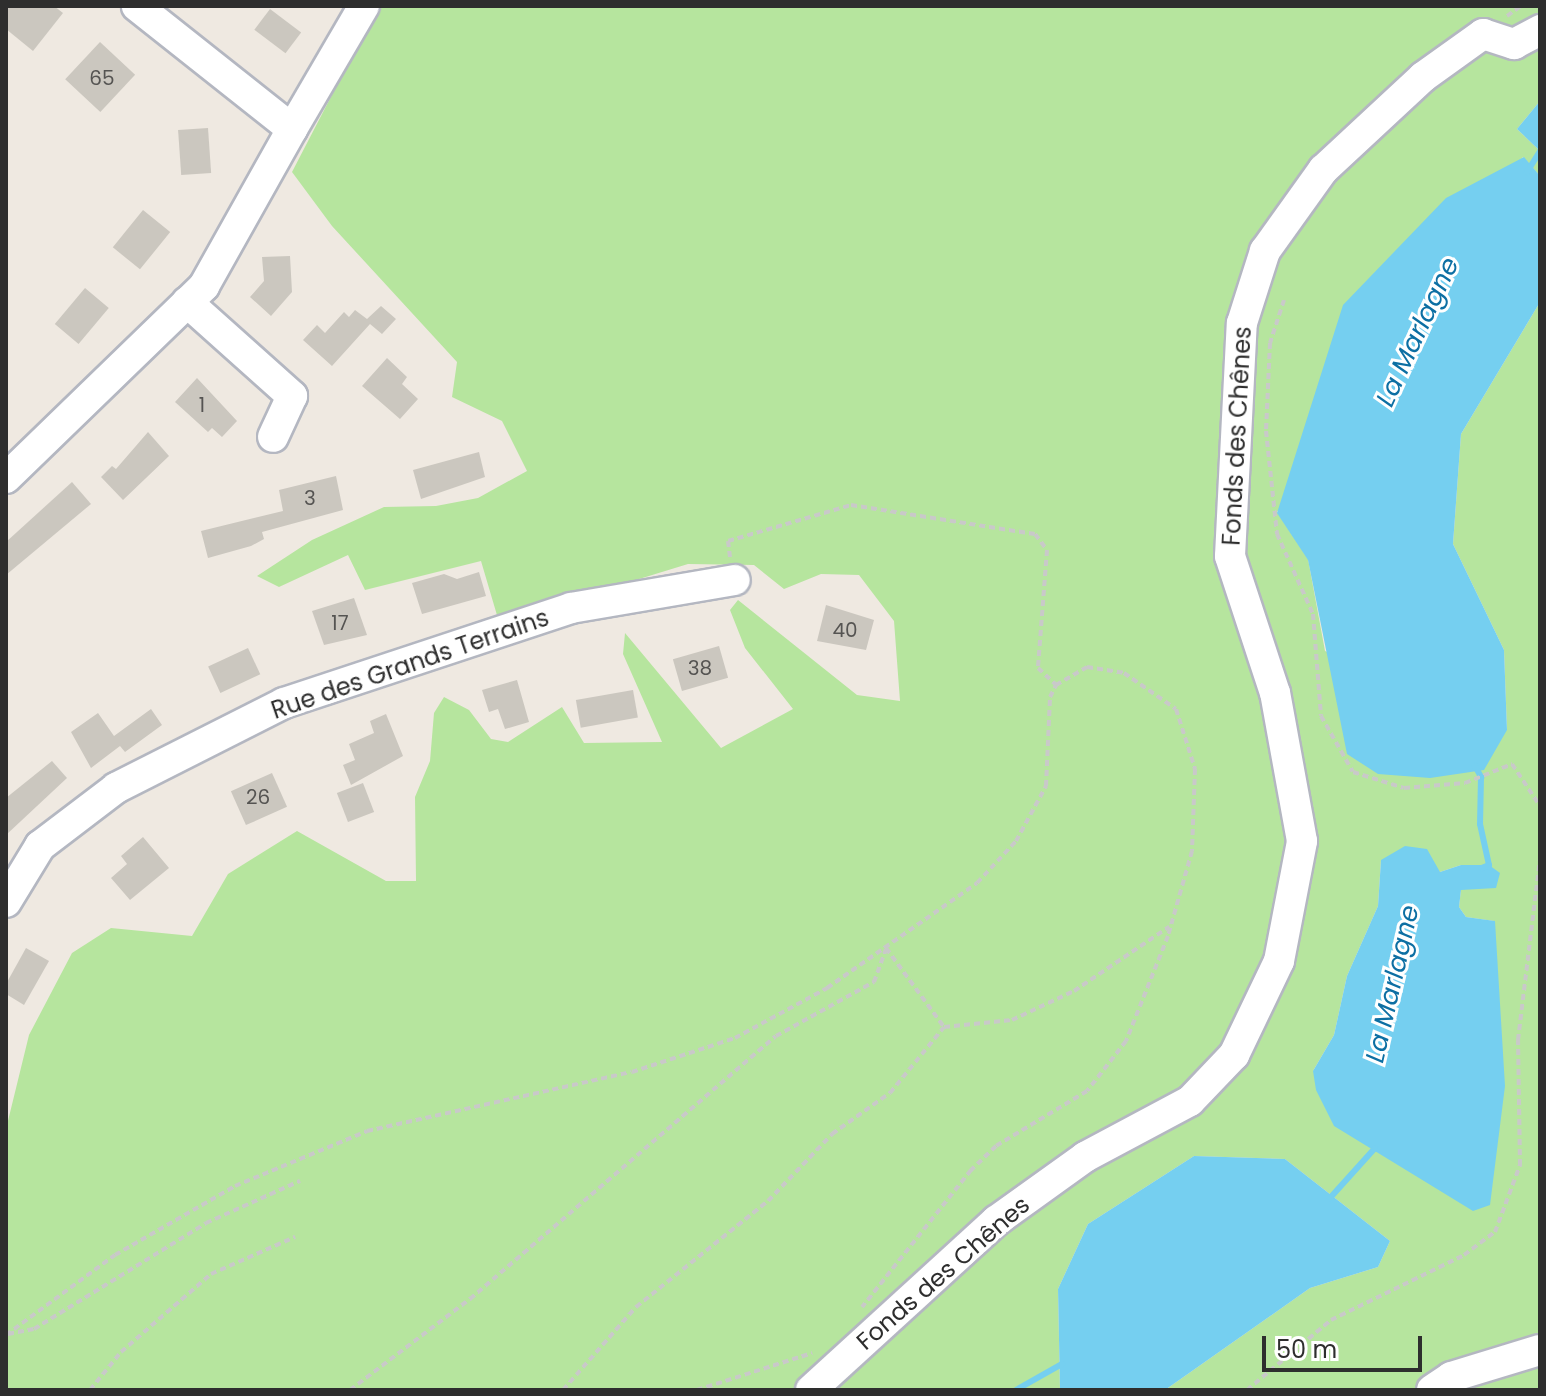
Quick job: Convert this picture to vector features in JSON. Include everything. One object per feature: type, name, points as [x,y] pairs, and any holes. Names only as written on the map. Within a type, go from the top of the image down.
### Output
[{"type":"street","points":[[137,6],[292,129]]},
{"type":"street","points":[[6,478],[204,286],[364,6]]},
{"type":"street","name":"Fonds des Chênes","points":[[811,1390],[996,1221],[1085,1157],[1190,1101],[1234,1055],[1279,961],[1302,841],[1275,693],[1230,556],[1242,323],[1265,251],[1323,170],[1423,77],[1483,34],[1514,44],[1540,30]]},
{"type":"street","points":[[187,302],[292,396],[273,437]]},
{"type":"street","name":"Rue des Grands Terrains","points":[[6,902],[40,846],[116,788],[284,703],[571,608],[735,580]]},
{"type":"street","points":[[1432,1390],[1451,1377],[1540,1350]]},
{"type":"path","points":[[1284,300],[1270,343],[1266,431],[1277,534],[1313,614],[1321,716],[1353,772],[1404,788],[1467,782],[1512,764],[1540,806]]},
{"type":"path","points":[[735,580],[728,541],[851,505],[1035,534],[1047,550],[1038,668],[1056,685]]},
{"type":"path","points":[[300,1181],[206,1223],[34,1329],[6,1335],[115,1255],[235,1186],[367,1131],[632,1072],[735,1038],[886,948],[977,883],[1016,841],[1046,786],[1050,697],[1056,685],[1087,667],[1124,673],[1176,709],[1195,769],[1192,851],[1170,926],[1126,1041],[1087,1091],[996,1146],[971,1170],[858,1311]]},
{"type":"path","points":[[1247,1390],[1331,1320],[1464,1255],[1495,1232],[1520,1165],[1518,1040],[1540,857]]},
{"type":"path","points":[[563,1390],[636,1307],[768,1201],[832,1134],[890,1093],[944,1027],[1012,1020],[1074,991],[1170,926]]},
{"type":"path","points":[[886,948],[944,1027]]},
{"type":"path","points":[[350,1390],[470,1299],[776,1036],[874,982],[886,948]]},
{"type":"path","points":[[90,1390],[121,1352],[211,1274],[295,1237]]},
{"type":"path","points":[[697,1390],[830,1347],[837,1365]]},
{"type":"green space","points":[[378,6],[1540,6],[1540,101],[1517,129],[1540,151],[1540,176],[1523,157],[1277,512],[1308,559],[1325,651],[1507,730],[1504,650],[1453,544],[1461,434],[1540,302],[1540,1390],[1165,1390],[1310,1288],[1378,1267],[1390,1241],[1285,1159],[1194,1156],[1088,1224],[1058,1289],[1060,1390],[6,1390],[6,1129],[29,1035],[72,953],[111,928],[192,936],[228,874],[297,831],[386,881],[416,881],[415,797],[430,761],[434,713],[444,697],[469,710],[491,739],[508,742],[562,707],[584,743],[662,742],[623,654],[625,633],[721,748],[793,709],[745,648],[730,610],[738,600],[857,695],[900,701],[894,621],[859,575],[821,574],[784,589],[754,565],[688,564],[499,622],[481,561],[365,590],[348,555],[279,587],[257,576],[312,540],[384,507],[436,506],[478,498],[527,471],[502,421],[452,397],[457,362],[332,226],[292,172]],"holes":[[[1381,860],[1440,872],[1461,865],[1488,865],[1499,873],[1461,889],[1459,907],[1466,917],[1494,921],[1313,1071],[1334,1035],[1347,976],[1378,906]]]},
{"type":"water","points":[[1540,101],[1540,151],[1517,129]]},
{"type":"water","points":[[1524,157],[1540,176],[1540,302],[1461,434],[1453,544],[1504,650],[1507,730],[1484,770],[1430,778],[1378,774],[1347,754],[1308,560],[1277,513],[1343,305],[1446,198]]},
{"type":"water","points":[[1405,846],[1427,849],[1440,872],[1461,865],[1489,865],[1500,873],[1496,888],[1461,890],[1459,907],[1466,917],[1495,921],[1505,1086],[1490,1205],[1473,1211],[1334,1126],[1316,1090],[1313,1071],[1334,1035],[1347,976],[1378,906],[1381,860]]},
{"type":"water","points":[[1194,1156],[1285,1159],[1390,1241],[1378,1267],[1310,1288],[1165,1390],[1060,1390],[1058,1289],[1088,1224]]},
{"type":"building","points":[[6,6],[54,6],[63,13],[33,51],[6,29]]},
{"type":"building","points":[[270,9],[301,32],[285,53],[254,30]]},
{"type":"building","points":[[100,42],[135,75],[100,112],[65,79]]},
{"type":"building","points":[[208,128],[211,173],[181,175],[178,130]]},
{"type":"building","points":[[143,210],[170,232],[140,269],[113,247]]},
{"type":"building","points":[[290,256],[292,292],[271,316],[250,297],[264,281],[262,257]]},
{"type":"building","points":[[85,288],[109,308],[79,344],[55,324]]},
{"type":"building","points":[[381,306],[396,319],[382,334],[370,324],[332,366],[303,340],[317,325],[325,333],[344,312],[349,317],[355,310],[367,319]]},
{"type":"building","points":[[387,358],[407,377],[402,384],[418,399],[400,419],[362,386]]},
{"type":"building","points":[[197,378],[237,421],[222,437],[212,428],[208,432],[175,402]]},
{"type":"building","points":[[148,432],[169,456],[123,500],[101,477],[112,466],[116,469]]},
{"type":"building","points":[[479,452],[485,477],[421,499],[413,470]]},
{"type":"building","points":[[336,476],[343,510],[262,532],[264,539],[251,546],[208,558],[201,531],[283,511],[279,490]]},
{"type":"building","points":[[72,482],[91,504],[6,575],[6,542]]},
{"type":"building","points":[[479,572],[486,596],[422,614],[412,583],[444,574],[457,579]]},
{"type":"building","points":[[354,598],[367,635],[324,645],[312,611]]},
{"type":"building","points":[[826,605],[874,620],[866,650],[817,641]]},
{"type":"building","points":[[719,646],[728,678],[682,691],[673,659]]},
{"type":"building","points":[[248,648],[260,674],[220,693],[208,667]]},
{"type":"building","points":[[517,680],[529,722],[505,729],[498,709],[489,712],[482,690]]},
{"type":"building","points":[[633,690],[638,718],[581,728],[576,700]]},
{"type":"building","points":[[151,709],[162,725],[125,752],[120,746],[91,768],[71,732],[98,713],[114,736]]},
{"type":"building","points":[[386,714],[403,756],[351,785],[343,765],[355,760],[349,744],[374,733],[370,721]]},
{"type":"building","points":[[52,761],[67,778],[6,835],[6,798]]},
{"type":"building","points":[[272,773],[287,807],[246,825],[231,791]]},
{"type":"building","points":[[363,783],[374,812],[348,822],[337,793]]},
{"type":"building","points":[[143,837],[169,868],[130,900],[111,878],[127,864],[121,856]]},
{"type":"building","points":[[26,948],[49,961],[24,1005],[6,994],[6,984]]},
{"type":"waterway","name":"La Marlagne","points":[[1527,172],[1540,151]]},
{"type":"waterway","name":"La Marlagne","points":[[1475,766],[1481,777],[1480,824],[1489,865],[1482,868]]},
{"type":"waterway","name":"La Marlagne","points":[[1330,1198],[1375,1148]]},
{"type":"waterway","name":"La Marlagne","points":[[1016,1390],[1062,1364]]}]
